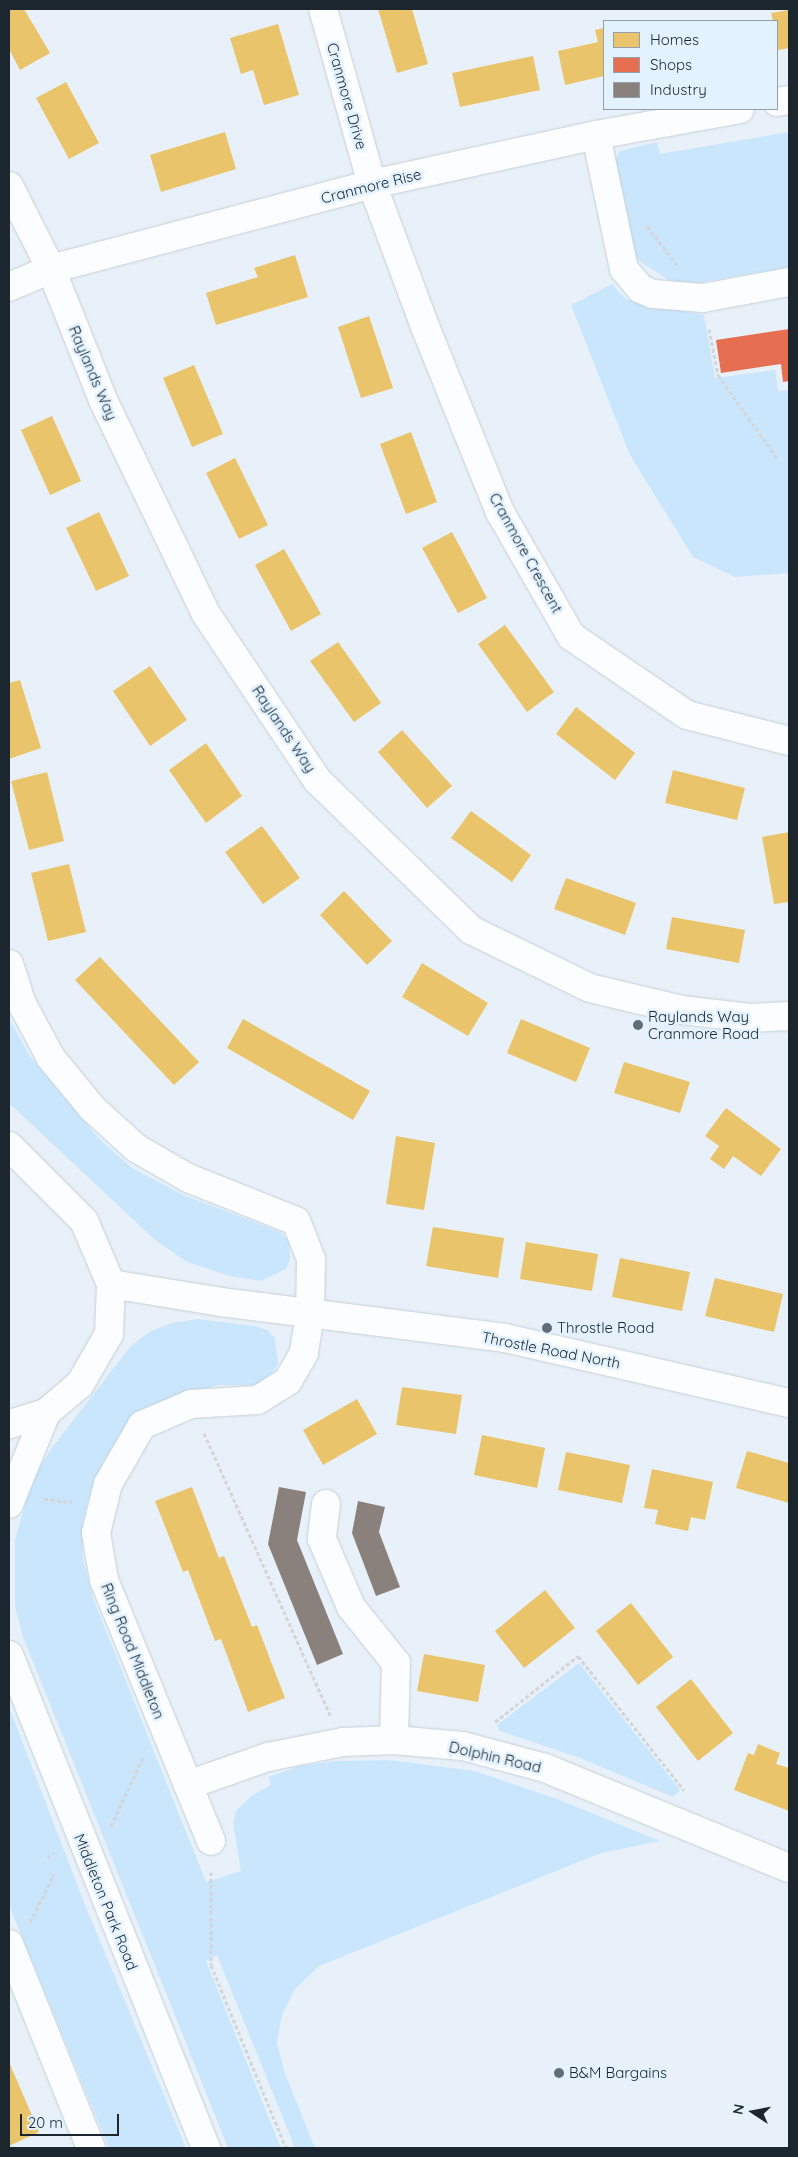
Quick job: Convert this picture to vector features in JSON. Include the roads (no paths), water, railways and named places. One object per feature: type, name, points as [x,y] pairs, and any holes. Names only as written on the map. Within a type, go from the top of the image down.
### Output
[{"type":"street","name":"Cranmore Drive","points":[[322,9],[372,184]]},
{"type":"street","name":"Cranmore Rise","points":[[9,287],[51,269],[372,184],[596,135],[734,110]]},
{"type":"street","points":[[596,135],[624,269],[641,289],[653,294],[703,298],[789,282]]},
{"type":"street","name":"Cranmore Crescent","points":[[372,184],[426,329],[500,512],[571,636],[687,715],[789,741]]},
{"type":"street","name":"Raylands Way","points":[[9,186],[51,269],[103,400],[206,614],[318,781],[471,930],[590,988],[682,1010],[750,1018],[789,1016]]},
{"type":"street","points":[[9,964],[21,1002],[51,1058],[92,1108],[136,1148],[188,1178],[296,1221],[311,1259],[310,1314]]},
{"type":"street","points":[[9,1146],[84,1221],[112,1284],[109,1334],[80,1384],[46,1413],[9,1424]]},
{"type":"street","name":"Throstle Road North","points":[[112,1284],[310,1314],[505,1338],[789,1403]]},
{"type":"street","name":"Ring Road Middleton","points":[[211,1841],[104,1580],[96,1533],[108,1484],[142,1425],[191,1404],[257,1400],[288,1381],[304,1353],[310,1314]]},
{"type":"street","points":[[10,1500],[46,1413]]},
{"type":"street","points":[[326,1504],[322,1539],[351,1607],[396,1663],[394,1740]]},
{"type":"street","name":"Middleton Park Road","points":[[9,1655],[81,1843],[206,2148]]},
{"type":"street","name":"Dolphin Road","points":[[188,1785],[268,1757],[343,1742],[394,1740],[463,1746],[545,1768],[789,1868]]},
{"type":"street","points":[[19,1935],[91,2148]]},
{"type":"place","name":"Raylands Way Cranmore Road","points":[[638,1025]]},
{"type":"place","name":"Throstle Road","points":[[547,1328]]},
{"type":"place","name":"B&M Bargains","points":[[559,2073]]}]
